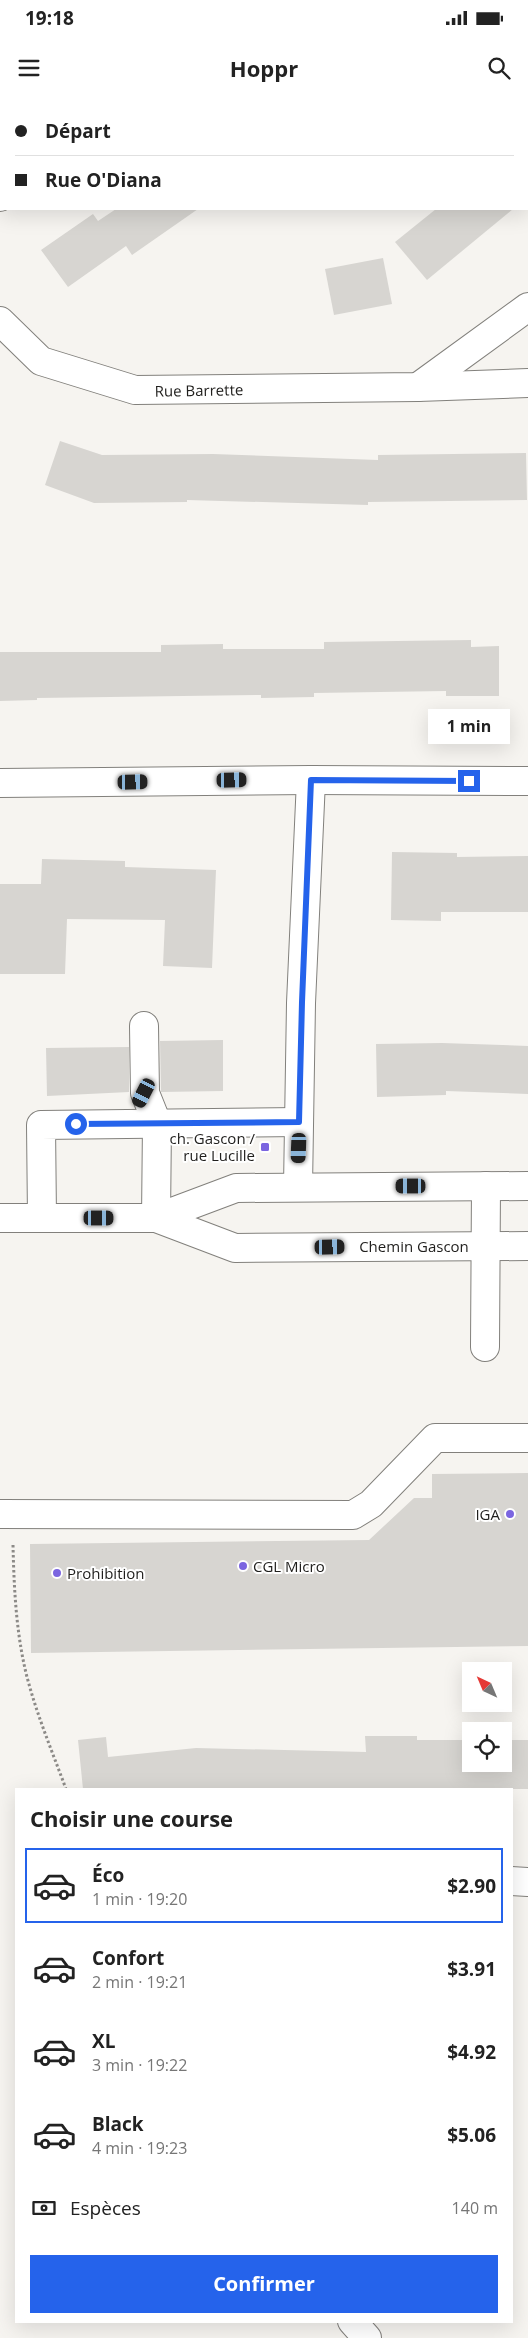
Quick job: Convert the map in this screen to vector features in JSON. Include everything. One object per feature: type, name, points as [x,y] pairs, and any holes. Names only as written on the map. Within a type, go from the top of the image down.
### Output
[{"type":"street","points":[[418,387],[528,307]]},
{"type":"street","name":"Rue Barrette","points":[[0,322],[41,361],[135,390],[418,387],[528,383]]},
{"type":"street","points":[[0,783],[311,780],[528,781]]},
{"type":"street","points":[[298,1187],[302,1002],[311,780]]},
{"type":"street","points":[[144,1026],[144,1093],[157,1123],[156,1218]]},
{"type":"street","points":[[129,1123],[144,1093]]},
{"type":"street","points":[[42,1218],[41,1125],[299,1122]]},
{"type":"street","points":[[485,1347],[486,1186]]},
{"type":"street","name":"Chemin Gascon","points":[[0,1218],[156,1218],[236,1188],[528,1186]]},
{"type":"street","name":"Chemin Gascon","points":[[156,1218],[235,1248],[528,1246]]},
{"type":"street","points":[[6,1514],[353,1515],[371,1504],[435,1438],[528,1438]]},
{"type":"street","points":[[513,1881],[528,1882]]},
{"type":"street","points":[[354,2323],[367,2338]]},
{"type":"path","points":[[6,1514],[14,1597],[26,1672],[38,1714],[66,1788]]},
{"type":"building","points":[[114,210],[197,210],[132,255],[126,246],[68,287],[41,250],[93,214],[98,221]]},
{"type":"building","points":[[435,210],[512,210],[427,280],[395,242]]},
{"type":"building","points":[[383,258],[392,304],[334,315],[325,269]]},
{"type":"building","points":[[60,441],[102,455],[213,454],[378,460],[378,455],[526,453],[527,500],[368,502],[368,505],[187,500],[187,502],[94,503],[45,485]]},
{"type":"building","points":[[471,640],[471,647],[499,646],[499,696],[446,696],[446,691],[314,693],[314,697],[261,698],[261,695],[37,698],[37,700],[0,701],[0,652],[161,652],[161,645],[223,644],[223,649],[324,649],[324,642]]},
{"type":"building","points":[[392,852],[457,853],[457,857],[528,856],[528,912],[441,912],[441,921],[391,920]]},
{"type":"building","points":[[42,859],[125,861],[125,867],[216,870],[212,968],[163,966],[165,920],[67,919],[65,974],[0,974],[0,884],[41,884]]},
{"type":"building","points":[[223,1040],[223,1091],[161,1092],[160,1041]]},
{"type":"building","points":[[442,1043],[528,1046],[528,1094],[446,1091],[446,1095],[377,1097],[376,1044]]},
{"type":"building","points":[[129,1047],[129,1092],[47,1096],[46,1048]]},
{"type":"building","points":[[528,1473],[528,1646],[31,1653],[30,1544],[369,1540],[414,1498],[432,1498],[432,1474]]},
{"type":"building","points":[[365,1736],[417,1736],[417,1740],[462,1740],[462,1772],[512,1772],[512,1740],[528,1740],[528,1789],[83,1788],[78,1740],[106,1737],[108,1757],[196,1748],[366,1752]]},
{"type":"place","name":"ch. Gascon / rue Lucille","points":[[265,1147]]},
{"type":"place","name":"IGA","points":[[510,1514]]},
{"type":"place","name":"CGL Micro","points":[[243,1566]]},
{"type":"place","name":"Prohibition","points":[[57,1573]]},
{"type":"route","points":[[76,1124],[299,1122],[311,780],[469,781]]}]
